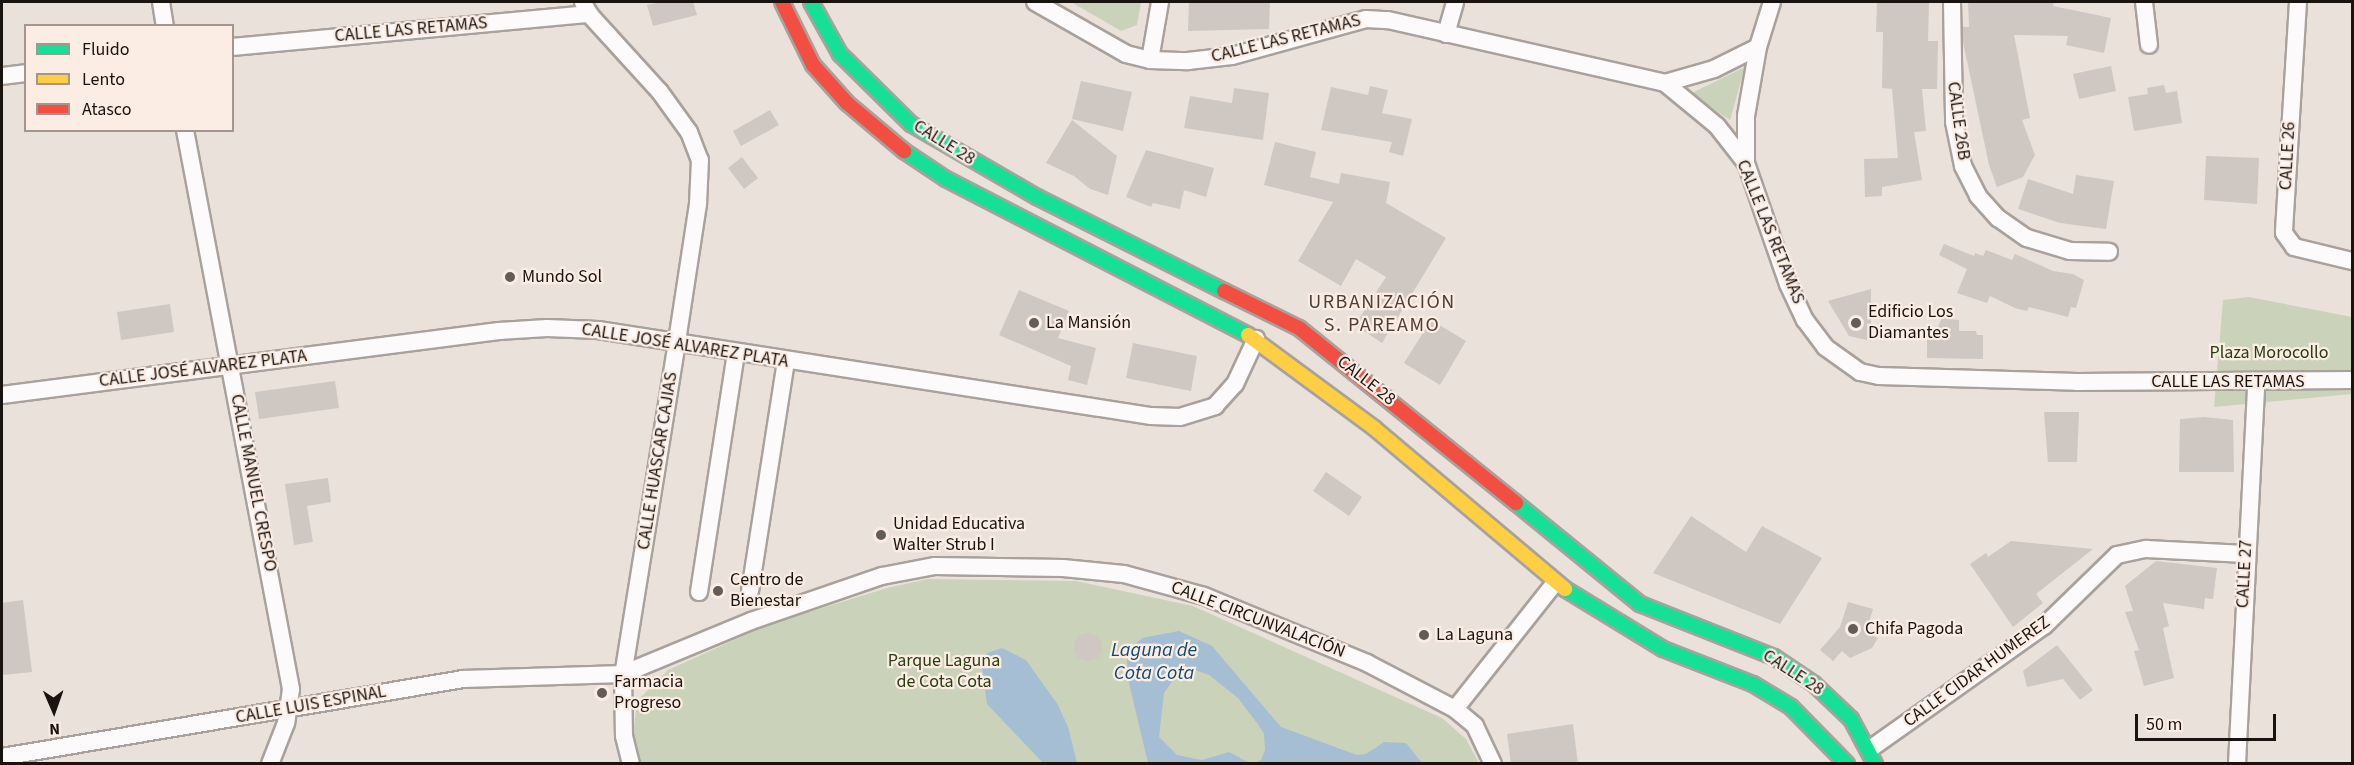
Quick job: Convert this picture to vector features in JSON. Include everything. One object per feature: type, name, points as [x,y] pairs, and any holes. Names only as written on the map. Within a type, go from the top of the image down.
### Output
[{"type":"main road","name":"CALLE 28","points":[[782,2],[813,65],[847,104],[891,143],[946,179],[1024,221],[1256,339],[1374,428],[1556,584],[1591,608],[1663,649],[1753,684],[1791,707],[1847,764]]},
{"type":"main road","name":"CALLE 28","points":[[811,2],[840,54],[866,84],[911,124],[1037,197],[1299,328],[1420,423],[1608,582],[1640,604],[1774,657],[1834,700],[1872,756]]},
{"type":"main road","points":[[847,104],[866,84]]},
{"type":"main road","points":[[1024,221],[1037,197]]},
{"type":"main road","points":[[1256,339],[1270,312]]},
{"type":"main road","points":[[1591,608],[1608,582]]},
{"type":"main road","points":[[1853,764],[1872,756]]},
{"type":"street","points":[[161,2],[165,24]]},
{"type":"street","name":"CALLE LAS RETAMAS","points":[[1035,2],[1126,54],[1150,60],[1188,61],[1232,56],[1366,19],[1388,20],[1665,83],[1717,126],[1746,163],[1788,284],[1805,320],[1825,347],[1860,372],[1879,376],[1966,379],[2256,384],[2352,380]]},
{"type":"street","points":[[1150,60],[1160,2]]},
{"type":"street","points":[[1446,34],[1455,2]]},
{"type":"street","points":[[1746,163],[1746,116],[1758,47],[1772,2]]},
{"type":"street","name":"CALLE 26B","points":[[1952,2],[1954,122],[1963,166],[1978,196],[1998,218],[2027,238],[2070,251],[2109,252]]},
{"type":"street","points":[[2144,2],[2149,45]]},
{"type":"street","name":"CALLE 26","points":[[2298,2],[2284,233],[2294,246],[2352,261]]},
{"type":"street","name":"CALLE LAS RETAMAS","points":[[234,47],[586,8]]},
{"type":"street","name":"CALLE HUASCAR CAJIAS","points":[[586,8],[660,92],[689,132],[700,160],[698,204],[623,674]]},
{"type":"street","points":[[1665,83],[1714,69],[1758,47]]},
{"type":"street","points":[[2,76],[24,73]]},
{"type":"street","name":"CALLE MANUEL CRESPO","points":[[185,132],[291,689],[289,710],[270,764]]},
{"type":"street","name":"CALLE JOSÉ ALVAREZ PLATA","points":[[2,395],[499,331],[547,328],[598,330],[1151,417],[1180,417],[1215,406],[1235,384],[1256,339]]},
{"type":"street","points":[[699,592],[736,353]]},
{"type":"street","points":[[750,591],[786,361]]},
{"type":"street","name":"CALLE 27","points":[[2237,764],[2256,384]]},
{"type":"street","name":"CALLE CIDAR HUMEREZ","points":[[1872,756],[2044,626],[2117,555],[2146,549],[2246,554]]},
{"type":"street","name":"CALLE CIRCUNVALACIÓN","points":[[623,674],[751,621],[882,576],[935,566],[1063,568],[1124,574],[1204,596],[1367,663],[1455,709],[1475,726],[1493,764]]},
{"type":"street","points":[[1455,709],[1556,584]]},
{"type":"street","points":[[623,674],[623,725],[631,764]]},
{"type":"street","name":"CALLE LUIS ESPINAL","points":[[2,757],[463,679],[623,674]]},
{"type":"green space","points":[[1071,2],[1141,2],[1137,25],[1121,31]]},
{"type":"green space","points":[[1745,67],[1730,120],[1690,94]]},
{"type":"green space","name":"Plaza Morocollo","points":[[2249,297],[2352,317],[2352,394],[2214,407],[2223,300]]},
{"type":"green space","name":"Parque Laguna de Cota Cota","points":[[928,579],[1076,581],[1193,606],[1442,718],[1466,739],[1479,763],[641,764],[633,736],[637,701],[668,670],[767,625],[887,588]]},
{"type":"water","name":"Laguna de Cota Cota","points":[[1179,631],[1212,646],[1281,727],[1357,755],[1366,754],[1384,742],[1406,743],[1422,763],[1254,763],[1261,760],[1265,750],[1264,734],[1257,723],[1238,698],[1209,675],[1189,668],[1180,670],[1164,693],[1159,737],[1177,755],[1202,760],[1229,752],[1250,763],[1148,763],[1128,679],[1127,660],[1131,648],[1142,638]]},
{"type":"water","points":[[1002,648],[1026,660],[1058,705],[1068,727],[1077,763],[1043,763],[987,704],[981,662],[987,653]]},
{"type":"building","points":[[661,2],[693,2],[697,15],[653,26],[647,5]]},
{"type":"building","points":[[1189,2],[1270,2],[1269,29],[1188,31]]},
{"type":"building","points":[[1877,2],[1929,2],[1928,41],[1938,41],[1937,89],[1922,89],[1926,131],[1914,132],[1922,180],[1882,187],[1882,196],[1865,197],[1864,159],[1898,158],[1892,89],[1882,88],[1883,32],[1876,32]]},
{"type":"building","points":[[1968,2],[2054,2],[2053,6],[2111,18],[2104,53],[2066,45],[2068,36],[2014,35],[2030,118],[2022,120],[2035,155],[2023,177],[1997,187],[1989,165],[1963,42],[1963,27],[1969,27]]},
{"type":"building","points":[[2111,66],[2116,91],[2079,99],[2073,74]]},
{"type":"building","points":[[1081,81],[1132,92],[1123,131],[1072,119]]},
{"type":"building","points":[[2164,85],[2166,93],[2177,91],[2182,123],[2134,131],[2128,97],[2148,94],[2147,88]]},
{"type":"building","points":[[1370,86],[1388,90],[1382,113],[1412,119],[1403,156],[1389,152],[1392,142],[1321,130],[1331,87],[1368,95]]},
{"type":"building","points":[[1234,88],[1269,93],[1263,140],[1184,128],[1190,96],[1232,103]]},
{"type":"building","points":[[770,110],[779,125],[741,146],[733,131]]},
{"type":"building","points":[[1072,120],[1117,156],[1108,195],[1090,189],[1074,176],[1046,163]]},
{"type":"building","points":[[1275,142],[1316,152],[1310,177],[1339,184],[1341,173],[1390,182],[1386,203],[1446,238],[1382,343],[1355,325],[1386,277],[1356,259],[1341,286],[1298,261],[1333,202],[1264,185]]},
{"type":"building","points":[[1146,150],[1214,168],[1206,197],[1184,190],[1180,209],[1153,203],[1151,207],[1126,197]]},
{"type":"building","points":[[2206,156],[2259,158],[2257,204],[2204,200]]},
{"type":"building","points":[[742,157],[758,178],[744,189],[728,168]]},
{"type":"building","points":[[2076,175],[2114,181],[2106,229],[2060,223],[2018,209],[2028,179],[2073,194]]},
{"type":"building","points":[[1944,244],[1974,256],[1975,253],[1983,256],[1986,250],[2012,260],[2015,254],[2053,271],[2073,274],[2084,280],[2076,308],[2071,307],[2068,317],[2029,307],[2027,311],[2015,308],[1990,296],[1987,303],[1957,293],[1967,269],[1939,255]]},
{"type":"building","name":"Edificio Los Diamantes","points":[[1871,289],[1871,341],[1849,336],[1828,301]]},
{"type":"building","name":"La Mansión","points":[[1019,290],[1069,311],[1058,338],[1096,348],[1087,385],[1068,380],[1071,366],[999,335]]},
{"type":"building","points":[[170,304],[174,332],[121,340],[117,312]]},
{"type":"building","points":[[1942,318],[1959,320],[1959,331],[1976,331],[1977,335],[1983,335],[1983,359],[1927,358],[1927,337],[1933,337]]},
{"type":"building","points":[[1431,320],[1466,341],[1440,385],[1404,363]]},
{"type":"building","points":[[1133,343],[1197,356],[1191,391],[1126,378]]},
{"type":"building","points":[[335,381],[339,408],[259,419],[255,392]]},
{"type":"building","points":[[2044,412],[2079,412],[2077,462],[2048,462]]},
{"type":"building","points":[[2204,417],[2233,420],[2234,472],[2179,472],[2180,419]]},
{"type":"building","points":[[1326,472],[1362,497],[1349,516],[1313,491]]},
{"type":"building","points":[[328,478],[331,502],[307,506],[313,542],[294,545],[285,484]]},
{"type":"building","points":[[1691,516],[1746,552],[1762,526],[1822,558],[1780,624],[1653,573]]},
{"type":"building","points":[[2011,541],[2093,549],[2036,594],[2043,603],[2013,627],[1970,564],[1986,553],[1988,557]]},
{"type":"building","points":[[2156,561],[2217,568],[2213,599],[2205,598],[2204,609],[2163,603],[2169,626],[2163,628],[2174,678],[2144,686],[2134,651],[2139,650],[2125,612],[2133,611],[2125,586]]},
{"type":"building","points":[[23,600],[32,672],[2,675],[2,603]]},
{"type":"building","name":"Chifa Pagoda","points":[[1848,602],[1873,609],[1866,632],[1878,638],[1872,648],[1850,658],[1842,651],[1833,661],[1820,650],[1840,627]]},
{"type":"building","points":[[1088,633],[1098,637],[1102,647],[1098,657],[1088,661],[1078,657],[1074,647],[1078,637]]},
{"type":"building","points":[[2057,645],[2093,690],[2080,700],[2063,679],[2027,687],[2023,671]]},
{"type":"building","points":[[1573,724],[1578,764],[1511,764],[1507,734]]},
{"type":"traffic: fast","points":[[811,2],[840,54],[911,124],[1037,197],[1224,291]]},
{"type":"traffic: fast","points":[[904,151],[946,179],[1248,335]]},
{"type":"traffic: fast","points":[[1516,503],[1640,604],[1774,657],[1814,684],[1851,719],[1875,764]]},
{"type":"traffic: fast","points":[[1565,589],[1663,649],[1753,684],[1791,707],[1847,764]]},
{"type":"traffic: slow","points":[[1248,335],[1374,428],[1565,589]]},
{"type":"traffic: jam","points":[[782,2],[813,65],[847,103],[904,151]]},
{"type":"traffic: jam","points":[[1224,291],[1299,328],[1516,503]]},
{"type":"place","name":"Mundo Sol","points":[[510,277]]},
{"type":"place","name":"La Mansión","points":[[1034,323]]},
{"type":"place","name":"Edificio Los Diamantes","points":[[1856,323]]},
{"type":"place","name":"Unidad Educativa Walter Strub I","points":[[881,535]]},
{"type":"place","name":"Centro de Bienestar","points":[[718,591]]},
{"type":"place","name":"Chifa Pagoda","points":[[1853,629]]},
{"type":"place","name":"La Laguna","points":[[1424,635]]},
{"type":"place","name":"Farmacia Progreso","points":[[602,693]]},
{"type":"district","name":"URBANIZACIÓN S. PAREAMO","points":[[1382,314]]}]
